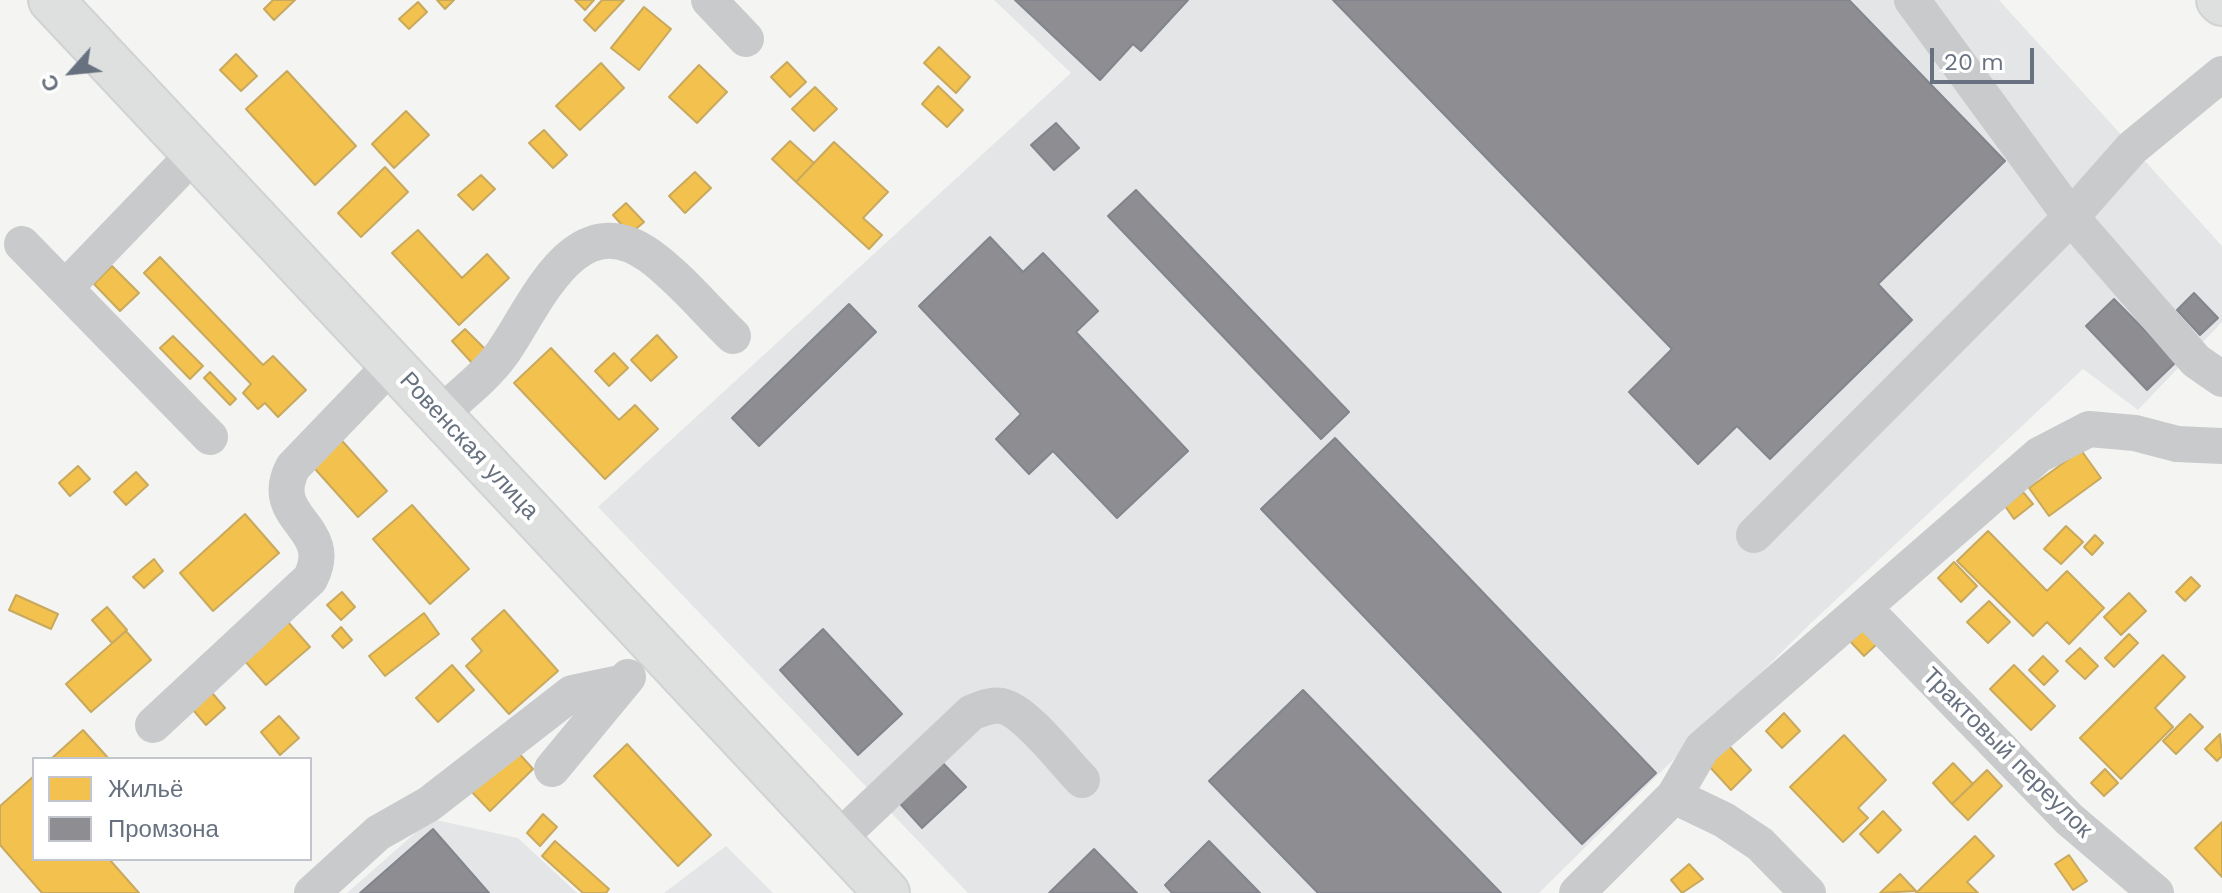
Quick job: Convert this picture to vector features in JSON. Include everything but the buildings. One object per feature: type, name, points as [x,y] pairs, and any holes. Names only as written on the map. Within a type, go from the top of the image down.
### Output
[{"type":"main road","name":"Ровенская улица","points":[[51,0],[887,893]]},
{"type":"street","points":[[709,0],[746,39]]},
{"type":"street","points":[[1912,0],[2071,217],[2196,361],[2222,379]]},
{"type":"street","points":[[1754,535],[2071,217],[2132,148],[2222,74]]},
{"type":"street","points":[[65,288],[195,153]]},
{"type":"street","points":[[440,414],[500,357],[544,285],[577,250],[600,241],[648,255],[733,336]]},
{"type":"street","points":[[22,244],[210,437]]},
{"type":"street","points":[[153,725],[310,579],[319,552],[314,539],[287,505],[287,479],[293,467],[392,364]]},
{"type":"street","points":[[1577,893],[1674,796],[1702,748],[2039,455],[2089,429],[2135,433],[2177,444],[2222,446]]},
{"type":"street","name":"Трактовый переулок","points":[[1864,608],[2069,819],[2156,893]]},
{"type":"street","points":[[552,769],[656,645]]},
{"type":"street","points":[[312,893],[378,833],[429,804],[572,693],[624,682]]},
{"type":"street","points":[[837,840],[971,713],[986,706],[1002,706],[1017,713],[1082,780]]},
{"type":"street","points":[[1674,796],[1724,820],[1760,844],[1808,893]]},
{"type":"shaded area","points":[[994,0],[1999,0],[2222,246],[2222,322],[2138,410],[2083,369],[1810,624],[1539,893],[968,893],[598,507],[1071,73]]},
{"type":"shaded area","points":[[431,819],[518,838],[577,893],[347,893]]},
{"type":"shaded area","points":[[726,846],[773,893],[664,893]]}]
